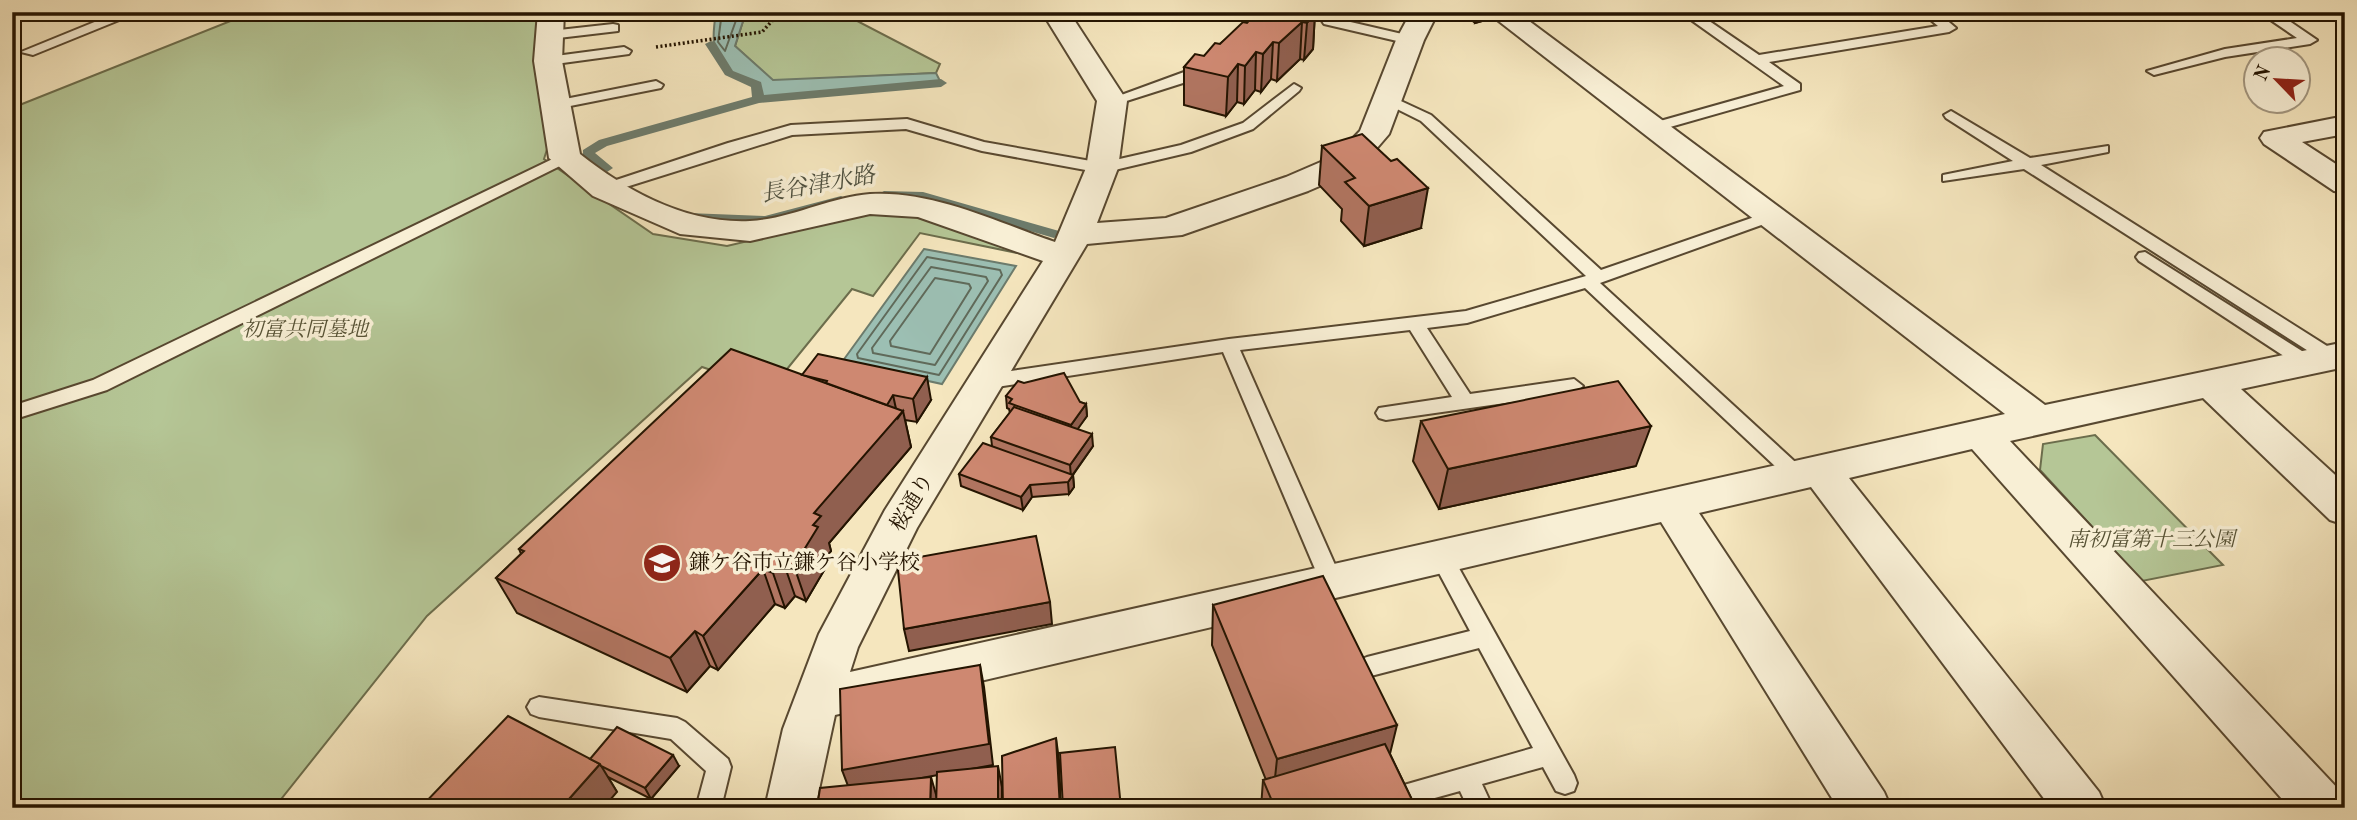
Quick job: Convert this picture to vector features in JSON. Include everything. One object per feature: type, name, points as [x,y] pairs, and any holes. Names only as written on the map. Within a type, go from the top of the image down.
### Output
[{"type":"street","points":[[1055,12],[1093,67],[1112,101]]},
{"type":"street","points":[[550,36],[555,104],[565,158],[604,189],[680,224],[750,231],[870,204],[922,208],[1070,246],[1170,228],[1309,179],[1348,162],[1374,134],[1390,100],[1410,40],[1425,12]]},
{"type":"street","points":[[1500,12],[1651,128],[1773,216],[2039,420]]},
{"type":"street","name":"桜通り","points":[[790,808],[807,729],[835,647],[900,522],[990,380],[1070,246],[1102,168],[1112,101]]},
{"type":"street","points":[[2345,125],[2275,138],[2345,184]]},
{"type":"street","points":[[818,699],[1981,433],[2327,358]]},
{"type":"street","points":[[2210,383],[2345,509]]},
{"type":"street","points":[[1981,433],[2323,808]]},
{"type":"street","points":[[1809,473],[2081,808]]},
{"type":"street","points":[[1671,505],[1867,808]]},
{"type":"lane","points":[[28,52],[132,12]]},
{"type":"lane","points":[[1651,128],[1795,87],[1687,12]]},
{"type":"lane","points":[[1756,60],[1949,28],[1928,12]]},
{"type":"lane","points":[[2154,71],[2225,53],[2310,40],[2266,12]]},
{"type":"lane","points":[[1329,21],[1410,40]]},
{"type":"lane","points":[[550,36],[612,28]]},
{"type":"lane","points":[[550,36],[624,51]]},
{"type":"lane","points":[[1112,101],[1200,73],[1211,63]]},
{"type":"lane","points":[[555,104],[656,86]]},
{"type":"lane","points":[[604,189],[733,146],[791,130],[907,124],[982,146],[1102,168],[1186,149],[1248,126],[1294,88]]},
{"type":"lane","points":[[1390,100],[1426,118],[1593,279],[1809,473]]},
{"type":"lane","points":[[1951,115],[2327,358]]},
{"type":"lane","points":[[1949,178],[2103,149]]},
{"type":"lane","points":[[12,413],[100,385],[565,158]]},
{"type":"lane","points":[[990,380],[1229,345],[1467,317],[1593,279],[1773,216]]},
{"type":"lane","points":[[2145,257],[2327,358]]},
{"type":"lane","points":[[1415,324],[1465,402]]},
{"type":"lane","points":[[1229,345],[1332,583]]},
{"type":"lane","points":[[1385,413],[1574,386]]},
{"type":"lane","points":[[1441,558],[1565,783]]},
{"type":"lane","points":[[1367,667],[1485,636]]},
{"type":"lane","points":[[539,707],[677,729],[719,767],[708,808]]},
{"type":"lane","points":[[1413,793],[1549,754]]},
{"type":"lane","points":[[1466,777],[1481,808]]},
{"type":"path","points":[[624,51],[762,32],[780,12]]},
{"type":"green space","name":"初富共同墓地","points":[[253,12],[541,12],[548,146],[544,159],[653,234],[727,246],[868,213],[918,217],[1032,256],[920,233],[873,296],[852,289],[770,390],[702,367],[427,616],[274,808],[12,808],[12,108]]},
{"type":"green space","points":[[746,12],[840,12],[940,64],[936,73],[773,81],[735,46]]},
{"type":"green space","name":"南初富第十三公園","points":[[2095,435],[2223,565],[2142,581],[2040,470],[2043,444]]},
{"type":"water","points":[[716,12],[746,12],[735,46],[773,80],[936,73],[941,83],[758,99],[757,85],[732,72],[719,59],[714,40]]},
{"type":"water","points":[[924,249],[1016,266],[942,384],[842,362]]},
{"type":"building","points":[[1257,12],[1315,12],[1307,23],[1302,22],[1279,43],[1273,42],[1263,54],[1256,52],[1245,66],[1238,64],[1228,77],[1184,67],[1195,54],[1204,56],[1215,43],[1220,44]]},
{"type":"building","points":[[1362,134],[1391,161],[1397,159],[1428,188],[1369,206],[1345,182],[1355,178],[1322,146]]},
{"type":"building","points":[[731,349],[903,411],[814,513],[821,516],[813,525],[818,527],[794,566],[783,561],[773,573],[763,569],[703,636],[695,631],[670,658],[496,578],[524,551],[519,549]]},
{"type":"building","points":[[818,354],[927,377],[913,399],[893,395],[887,405],[826,383],[827,381],[802,375]]},
{"type":"building","points":[[1064,373],[1080,402],[1086,404],[1071,425],[1009,403],[1012,399],[1006,396],[1018,381],[1024,383]]},
{"type":"building","points":[[1618,381],[1651,426],[1448,469],[1421,421]]},
{"type":"building","points":[[1014,407],[1092,434],[1070,465],[991,437]]},
{"type":"building","points":[[983,443],[1073,475],[1068,482],[1030,485],[1021,497],[959,474]]},
{"type":"building","points":[[1036,536],[1050,602],[904,629],[897,561]]},
{"type":"building","points":[[1323,576],[1397,725],[1277,759],[1213,605]]},
{"type":"building","points":[[980,665],[989,744],[842,770],[840,689]]},
{"type":"building","points":[[508,716],[600,764],[561,808],[420,808]]},
{"type":"building","points":[[617,727],[673,755],[645,788],[590,759]]},
{"type":"building","points":[[1056,738],[1060,808],[1003,808],[1002,756]]},
{"type":"building","points":[[1385,744],[1416,808],[1275,808],[1263,780]]},
{"type":"building","points":[[1115,747],[1121,808],[1063,808],[1060,753]]},
{"type":"building","points":[[998,766],[998,808],[936,808],[937,772]]},
{"type":"building","points":[[931,777],[930,808],[817,808],[820,788]]},
{"type":"waterway","name":"長谷津水路","points":[[711,44],[729,73],[757,85],[758,99]]},
{"type":"waterway","points":[[758,99],[941,83]]},
{"type":"waterway","name":"長谷津水路","points":[[607,168],[587,153],[603,143],[758,99]]},
{"type":"waterway","name":"長谷津水路","points":[[884,195],[923,196],[1054,234]]},
{"type":"waterway","name":"長谷津水路","points":[[688,217],[765,220],[841,200]]},
{"type":"place","name":"鎌ケ谷市立鎌ケ谷小学校","points":[[662,563]]}]
